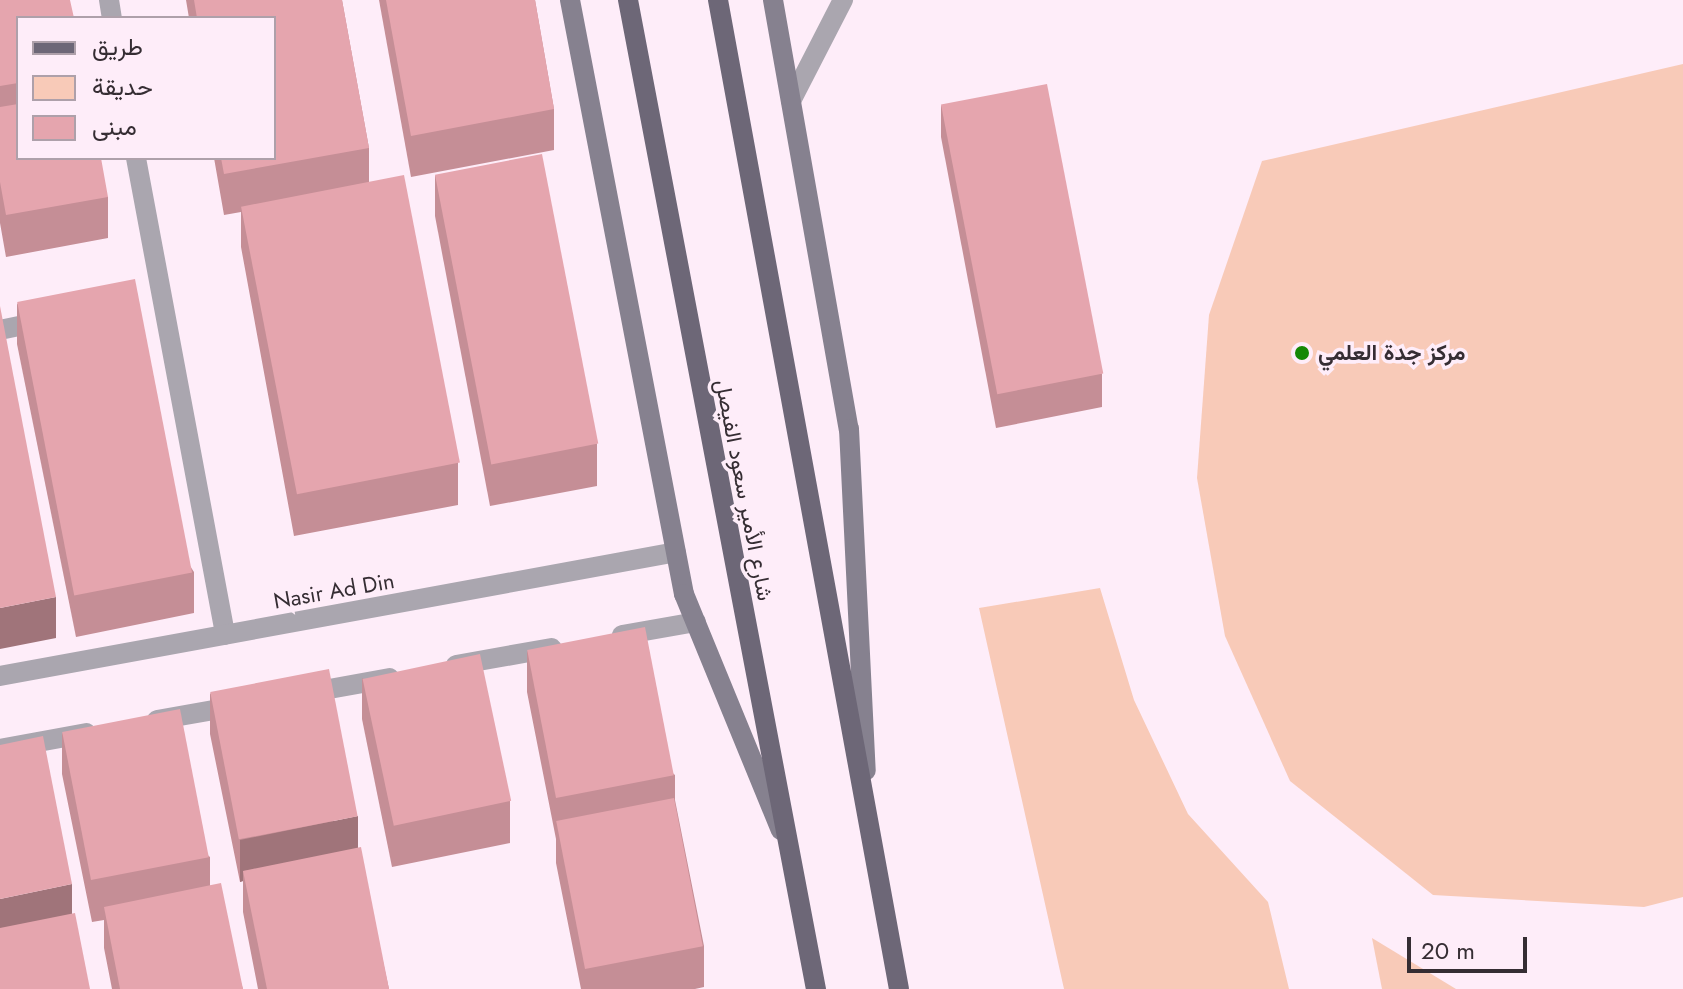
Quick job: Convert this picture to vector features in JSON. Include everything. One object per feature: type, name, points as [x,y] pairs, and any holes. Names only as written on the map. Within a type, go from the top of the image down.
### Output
[{"type":"main road","name":"شارع الأمير سعود الفيصل","points":[[628,0],[816,989]]},
{"type":"main road","points":[[718,0],[899,989]]},
{"type":"street","points":[[570,0],[676,552],[696,622],[788,848]]},
{"type":"street","points":[[773,0],[849,429],[867,807]]},
{"type":"street","points":[[791,101],[843,0]]},
{"type":"street","points":[[136,160],[152,299],[225,635]]},
{"type":"street","points":[[0,330],[58,318]]},
{"type":"street","name":"Nasir Ad Din","points":[[0,676],[676,552]]},
{"type":"street","points":[[603,639],[696,622]]},
{"type":"street","points":[[139,723],[572,644]]},
{"type":"street","points":[[0,749],[108,729]]},
{"type":"green space","points":[[1683,64],[1683,897],[1644,907],[1433,895],[1290,781],[1225,636],[1197,478],[1209,315],[1262,161]]},
{"type":"green space","points":[[1100,588],[1134,700],[1188,814],[1268,902],[1289,989],[1064,989],[979,608]]},
{"type":"green space","points":[[1372,938],[1456,989],[1382,989]]},
{"type":"building","points":[[0,0],[70,0],[74,16],[16,16],[16,83],[0,86]]},
{"type":"building","points":[[194,0],[342,0],[369,148],[224,174],[221,160],[276,160],[276,16],[197,16]]},
{"type":"building","points":[[386,0],[535,0],[554,109],[411,136]]},
{"type":"building","points":[[1047,84],[1103,374],[997,394],[941,105]]},
{"type":"building","points":[[16,104],[16,160],[101,160],[108,197],[6,215],[0,182],[0,107]]},
{"type":"building","points":[[542,154],[598,444],[491,464],[435,175]]},
{"type":"building","points":[[404,175],[460,463],[297,494],[241,207]]},
{"type":"building","points":[[135,279],[192,573],[74,595],[17,302]]},
{"type":"building","points":[[0,306],[56,597],[0,608]]},
{"type":"building","points":[[645,627],[674,775],[556,798],[527,650]]},
{"type":"building","points":[[480,654],[511,801],[394,826],[363,679]]},
{"type":"building","points":[[329,669],[358,816],[239,839],[210,692]]},
{"type":"building","points":[[180,709],[209,857],[91,880],[62,732]]},
{"type":"building","points":[[43,736],[72,884],[0,899],[0,745]]},
{"type":"building","points":[[674,798],[703,946],[585,969],[556,821]]},
{"type":"building","points":[[361,847],[389,989],[267,989],[243,871]]},
{"type":"building","points":[[221,883],[243,989],[120,989],[104,907]]},
{"type":"building","points":[[75,913],[90,989],[0,989],[0,928]]},
{"type":"place","name":"مركز جدة العلمي","points":[[1302,353]]}]
